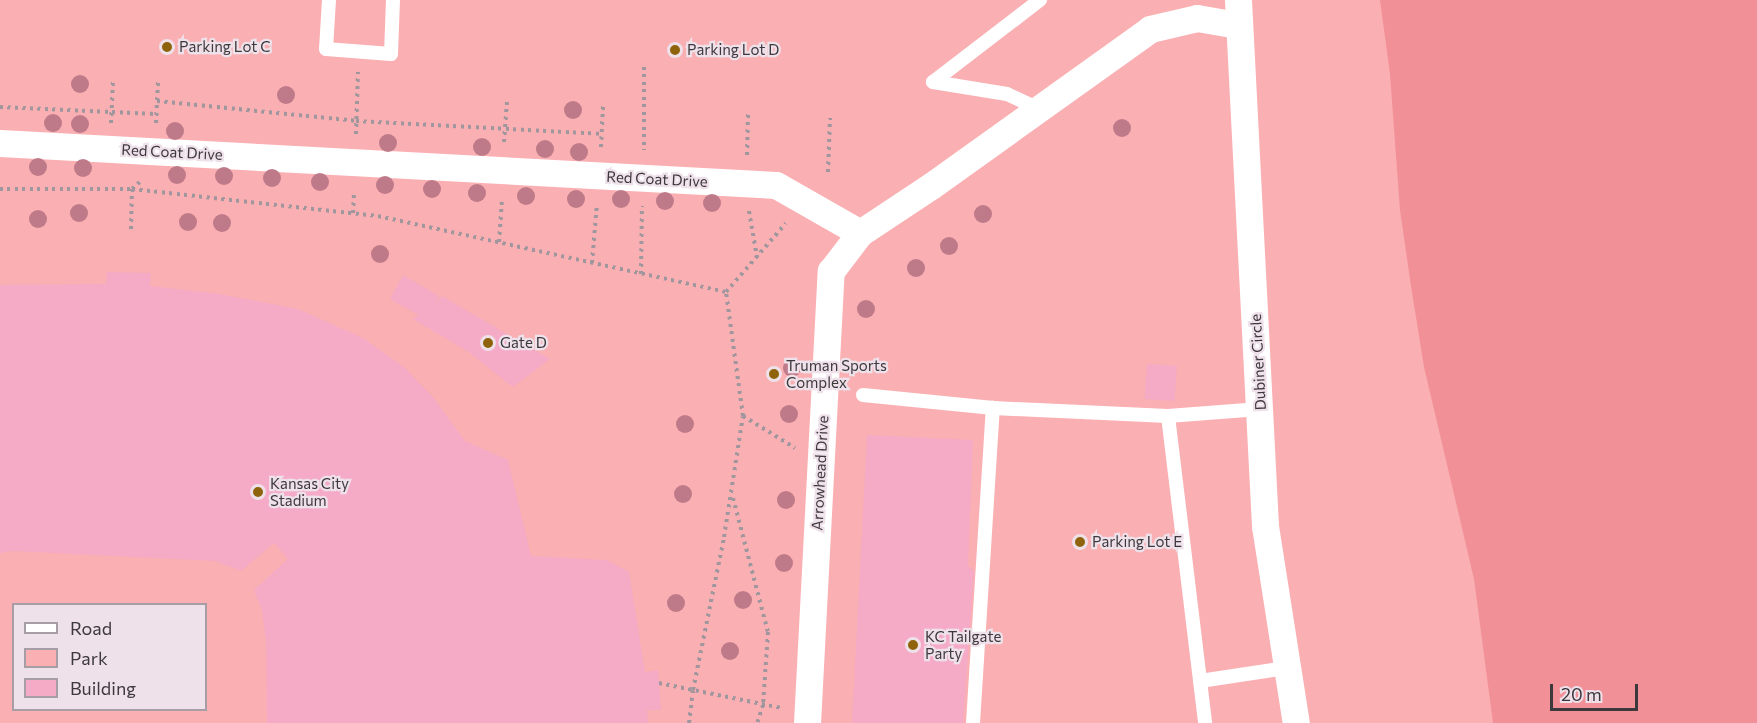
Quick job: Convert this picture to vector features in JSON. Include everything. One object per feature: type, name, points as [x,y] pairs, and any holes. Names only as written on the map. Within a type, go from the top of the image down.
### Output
[{"type":"street","points":[[860,233],[1150,29],[1197,18],[1238,12]]},
{"type":"street","name":"Dubiner Circle","points":[[1238,12],[1265,526],[1296,723]]},
{"type":"street","name":"Red Coat Drive","points":[[0,143],[776,185],[860,233]]},
{"type":"street","name":"Arrowhead Drive","points":[[807,723],[831,271],[860,233]]},
{"type":"lane","points":[[329,0],[326,49],[391,54],[393,0]]},
{"type":"lane","points":[[1039,109],[1007,94],[933,82],[1040,0]]},
{"type":"lane","points":[[863,395],[993,408],[1168,416],[1260,409]]},
{"type":"lane","points":[[973,723],[993,408]]},
{"type":"lane","points":[[1168,416],[1205,723]]},
{"type":"lane","points":[[1200,681],[1287,668]]},
{"type":"path","points":[[356,138],[358,63]]},
{"type":"path","points":[[644,67],[644,161]]},
{"type":"path","points":[[111,124],[113,80]]},
{"type":"path","points":[[156,125],[158,82]]},
{"type":"path","points":[[157,101],[357,121],[505,127],[602,134]]},
{"type":"path","points":[[504,145],[507,101]]},
{"type":"path","points":[[601,152],[603,106]]},
{"type":"path","points":[[0,107],[156,114]]},
{"type":"path","points":[[747,157],[748,114]]},
{"type":"path","points":[[828,172],[830,118]]},
{"type":"path","points":[[131,229],[132,189],[148,174]]},
{"type":"path","points":[[0,189],[132,189],[378,216],[726,292]]},
{"type":"path","points":[[353,213],[354,189]]},
{"type":"path","points":[[499,242],[502,197]]},
{"type":"path","points":[[592,263],[597,203]]},
{"type":"path","points":[[641,274],[642,204]]},
{"type":"path","points":[[749,210],[757,256]]},
{"type":"path","points":[[689,723],[693,690],[732,494],[743,416],[726,292],[786,223]]},
{"type":"path","points":[[743,416],[821,464]]},
{"type":"path","points":[[732,494],[768,632],[763,705],[757,723]]},
{"type":"path","points":[[659,683],[781,708]]},
{"type":"green space","name":"Truman Sports Complex","points":[[0,0],[1512,0],[1582,723],[0,723]]},
{"type":"shaded area","points":[[1380,0],[1757,0],[1757,723],[1493,723],[1474,579],[1424,367],[1411,286],[1400,210],[1390,74]]},
{"type":"building","name":"Kansas City Stadium","points":[[107,272],[151,273],[150,286],[220,294],[298,309],[363,338],[404,367],[432,396],[465,441],[508,460],[531,556],[607,560],[629,572],[645,672],[658,670],[661,710],[647,710],[648,723],[267,723],[266,641],[262,610],[254,590],[288,559],[274,543],[241,571],[215,561],[13,551],[0,553],[0,285],[106,284]]},
{"type":"building","name":"Gate D","points":[[403,275],[439,296],[435,302],[442,296],[550,359],[513,387],[467,351],[413,319],[419,315],[390,299]]},
{"type":"building","points":[[1147,364],[1177,366],[1174,401],[1145,399]]},
{"type":"building","name":"KC Tailgate Party","points":[[867,435],[973,440],[968,566],[974,571],[963,723],[852,723]]},
{"type":"place","name":"Parking Lot C","points":[[167,47]]},
{"type":"place","name":"Parking Lot D","points":[[675,50]]},
{"type":"place","name":"Gate D","points":[[488,343]]},
{"type":"place","name":"Truman Sports Complex","points":[[774,374]]},
{"type":"place","name":"Kansas City Stadium","points":[[258,492]]},
{"type":"place","name":"Parking Lot E","points":[[1080,542]]},
{"type":"place","name":"KC Tailgate Party","points":[[913,645]]}]
